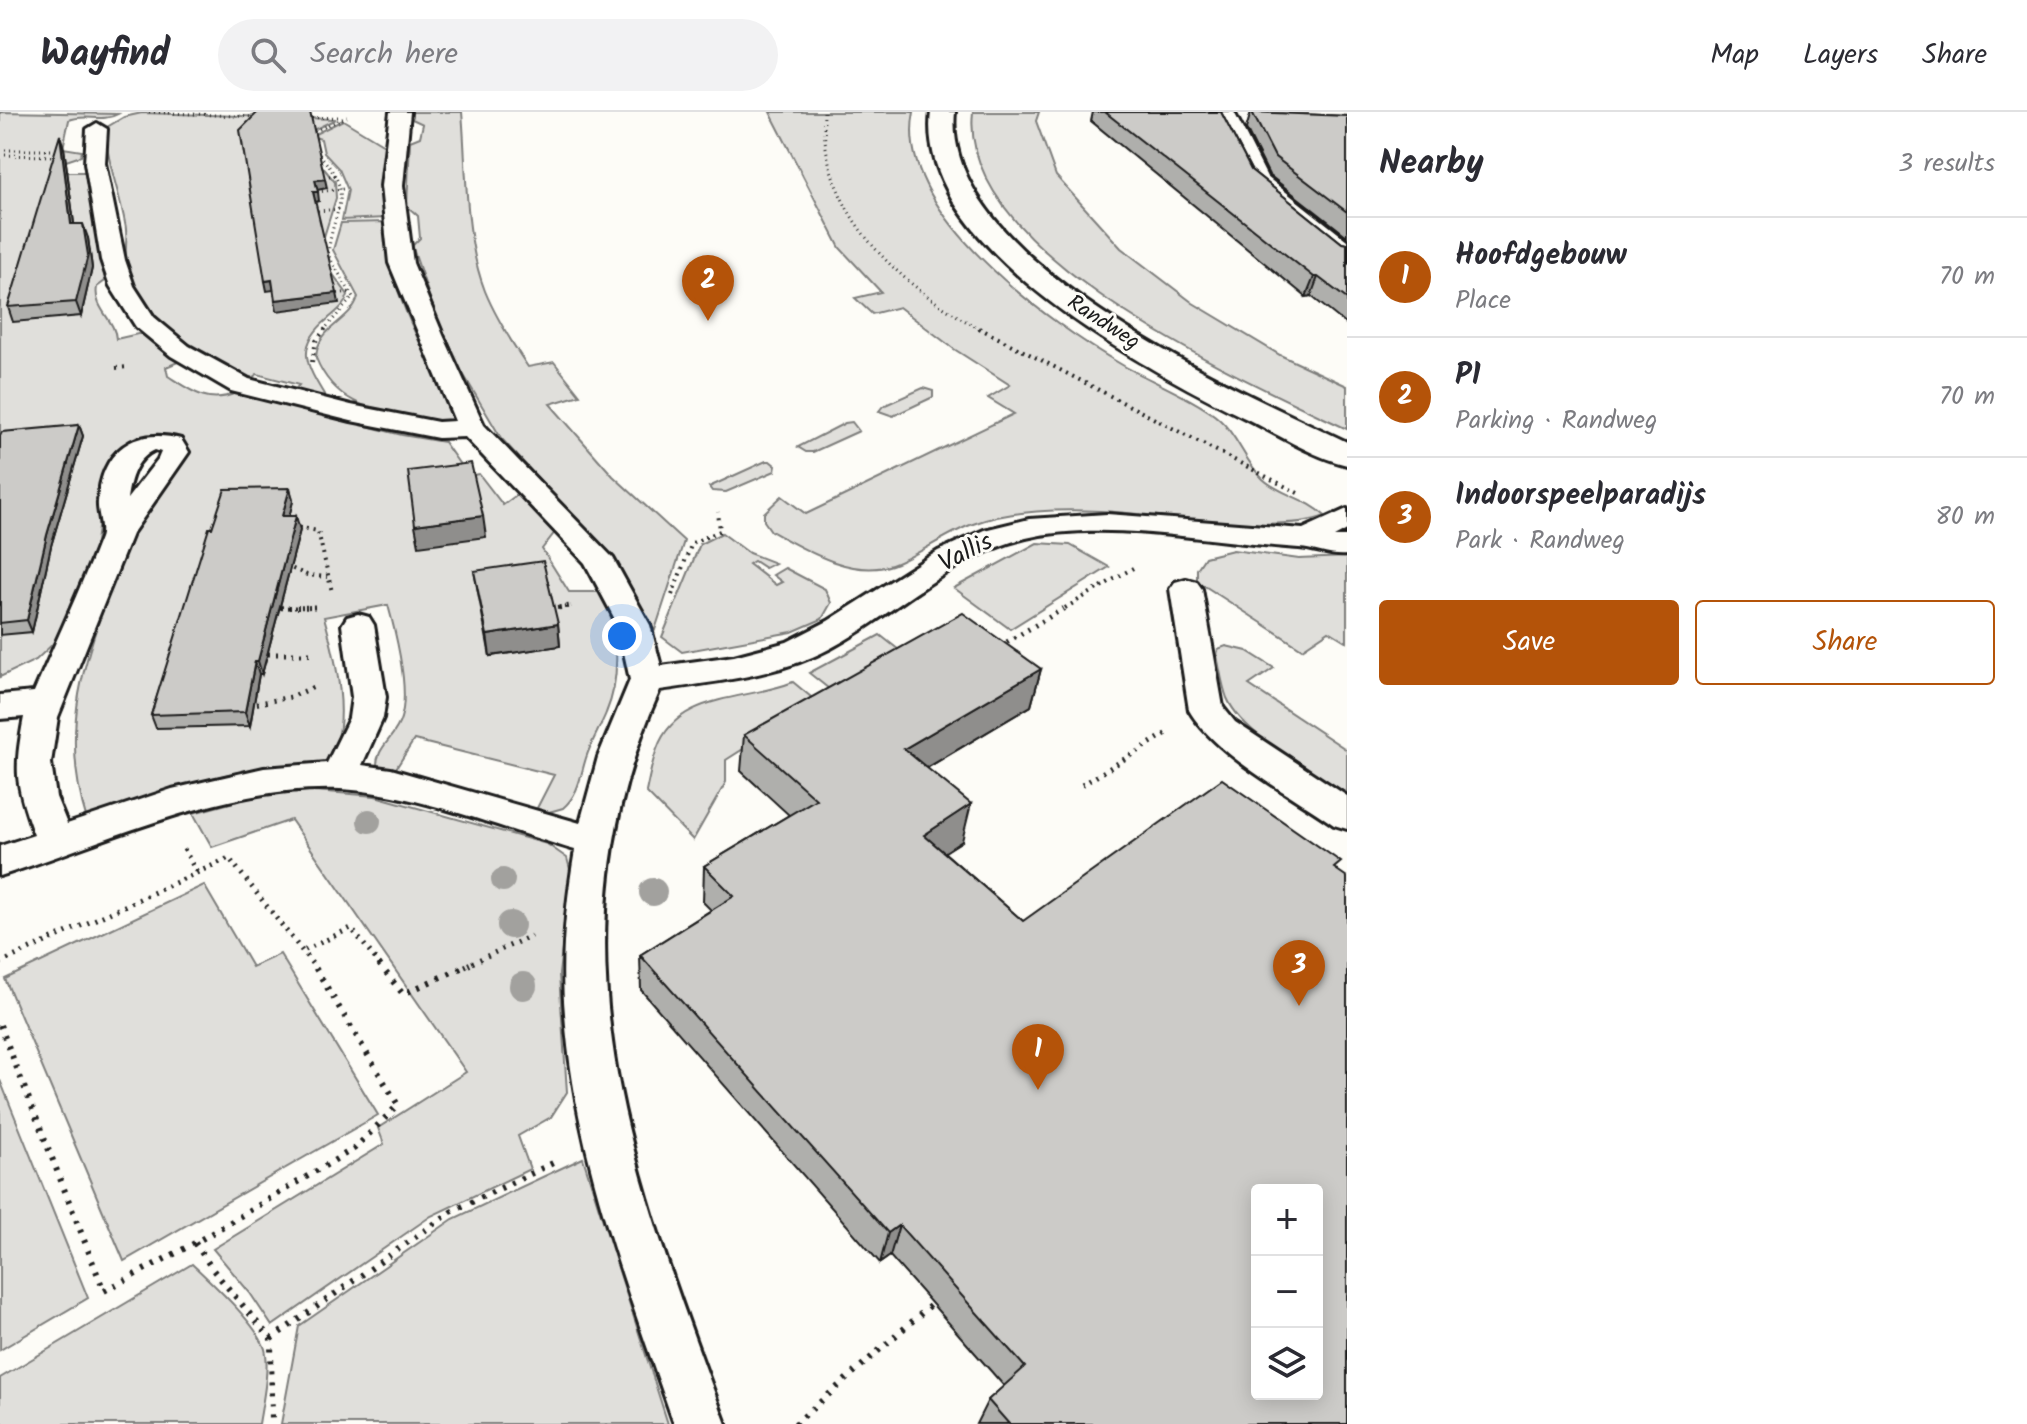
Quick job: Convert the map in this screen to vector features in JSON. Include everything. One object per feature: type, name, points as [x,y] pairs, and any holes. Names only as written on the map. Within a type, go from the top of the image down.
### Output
[{"type":"main road","name":"Randweg","points":[[943,112],[942,130],[948,157],[968,201],[1005,247],[1048,286],[1165,363],[1347,455]]},
{"type":"main road","points":[[1222,112],[1256,181],[1347,254]]},
{"type":"lane","points":[[400,112],[392,186],[401,263],[472,428],[598,558],[634,625],[647,680],[628,718],[612,764],[594,841],[585,920],[585,1007],[606,1138],[630,1227],[700,1424]]},
{"type":"lane","points":[[97,129],[95,163],[113,260],[122,286],[145,322],[180,351],[240,385],[351,413],[438,430],[472,428]]},
{"type":"lane","points":[[1308,539],[1347,518]]},
{"type":"lane","name":"Vallis","points":[[647,680],[779,656],[816,641],[959,555],[995,537],[1036,527],[1118,525],[1308,539],[1333,547],[1347,546]]},
{"type":"lane","points":[[55,841],[38,797],[33,763],[41,717],[117,533]]},
{"type":"lane","points":[[1186,589],[1206,710],[1223,731],[1347,815]]},
{"type":"lane","points":[[339,776],[366,718],[369,697],[364,664],[347,616]]},
{"type":"lane","points":[[0,707],[47,703]]},
{"type":"lane","points":[[0,861],[172,803],[264,781],[339,776],[391,782],[594,841]]},
{"type":"path","points":[[149,112],[267,117]]},
{"type":"path","points":[[824,112],[823,146],[833,183],[854,219],[903,280],[970,322],[1310,499]]},
{"type":"path","points":[[295,118],[358,115]]},
{"type":"path","points":[[347,117],[309,133],[310,145],[338,175],[343,189],[328,255],[352,292],[350,304],[319,332],[312,350],[312,362],[333,394],[351,413]]},
{"type":"path","points":[[0,150],[38,150]]},
{"type":"path","points":[[313,162],[325,160]]},
{"type":"path","points":[[314,178],[338,175]]},
{"type":"path","points":[[317,192],[343,189]]},
{"type":"path","points":[[318,211],[340,209]]},
{"type":"path","points":[[335,222],[342,222]]},
{"type":"path","points":[[318,256],[328,255]]},
{"type":"path","points":[[325,274],[340,272]]},
{"type":"path","points":[[325,295],[352,292]]},
{"type":"path","points":[[647,680],[658,633],[692,543],[720,531],[718,512]]},
{"type":"path","points":[[287,526],[304,526],[318,531],[327,577],[347,616]]},
{"type":"path","points":[[283,565],[307,575],[327,577]]},
{"type":"path","points":[[997,648],[1138,565]]},
{"type":"path","points":[[265,608],[347,616]]},
{"type":"path","points":[[239,705],[291,697],[364,664]]},
{"type":"path","points":[[1082,785],[1206,710]]},
{"type":"path","points":[[0,963],[229,858],[305,950],[398,1105],[355,1148],[195,1243],[104,1291],[0,1025]]},
{"type":"path","points":[[305,950],[351,928],[403,994],[549,927],[585,920]]},
{"type":"path","points":[[271,1339],[451,1212],[606,1138]]},
{"type":"path","points":[[195,1243],[213,1270],[271,1339],[272,1424]]},
{"type":"path","points":[[795,1424],[932,1304]]},
{"type":"shaded area","points":[[0,112],[118,114],[106,118],[69,120],[63,148],[82,151],[81,156],[60,163],[59,172],[86,172],[105,281],[97,287],[98,302],[116,339],[142,333],[178,362],[166,367],[168,376],[200,395],[217,398],[236,393],[402,435],[444,442],[468,476],[479,474],[503,505],[519,493],[555,532],[542,549],[569,592],[600,592],[611,620],[616,652],[611,699],[588,752],[576,791],[563,808],[549,812],[536,810],[554,775],[414,740],[393,773],[377,768],[379,754],[401,718],[404,692],[401,662],[388,605],[324,617],[337,669],[341,709],[336,745],[324,762],[311,766],[275,766],[226,775],[87,820],[78,783],[75,748],[76,714],[90,648],[126,547],[124,543],[177,470],[183,457],[183,443],[175,437],[158,435],[115,451],[103,493],[94,556],[57,640],[36,660],[0,677]]},
{"type":"shaded area","points":[[410,112],[462,112],[473,248],[494,311],[528,367],[554,362],[580,395],[550,404],[613,476],[684,541],[655,630],[646,621],[617,564],[501,438],[446,345],[412,246],[420,238],[418,216],[407,206],[410,141],[420,137],[423,124],[410,118]]},
{"type":"shaded area","points":[[770,112],[914,112],[914,150],[928,188],[952,225],[983,260],[1057,323],[1124,366],[1211,413],[1226,426],[1263,479],[1325,516],[1279,524],[1100,511],[1019,513],[973,524],[882,568],[849,566],[832,561],[771,531],[764,521],[764,513],[782,496],[806,514],[1014,414],[988,398],[1010,385],[954,349],[899,307],[872,314],[855,298],[881,292],[840,248]]},
{"type":"shaded area","points":[[973,112],[1039,112],[1036,121],[1056,176],[1121,248],[1193,303],[1280,355],[1347,386],[1347,429],[1179,344],[1115,305],[1057,262],[1010,214],[980,164]]},
{"type":"shaded area","points":[[142,113],[336,119],[307,133],[312,154],[335,182],[336,198],[322,243],[327,266],[348,295],[340,308],[311,338],[308,347],[309,365],[325,396],[293,392],[299,385],[257,374],[248,381],[192,347],[156,316],[142,298],[131,279],[126,259],[126,228],[106,139],[107,127],[124,117]]},
{"type":"shaded area","points":[[343,120],[389,148],[386,218],[342,220],[348,190],[339,169],[324,153],[321,139],[311,136]]},
{"type":"shaded area","points":[[386,222],[387,245],[400,296],[423,349],[460,417],[454,420],[436,422],[367,407],[342,394],[323,373],[316,358],[322,339],[354,306],[358,297],[333,250],[341,223]]},
{"type":"shaded area","points":[[923,388],[933,391],[933,397],[893,416],[879,411],[883,406]]},
{"type":"shaded area","points":[[852,422],[859,431],[813,452],[798,447],[845,423]]},
{"type":"shaded area","points":[[766,461],[776,466],[775,471],[726,492],[712,491],[709,487]]},
{"type":"shaded area","points":[[722,533],[749,553],[775,563],[765,568],[754,561],[749,564],[776,585],[782,582],[773,575],[785,568],[825,589],[831,603],[822,619],[792,632],[682,652],[662,637],[700,544]]},
{"type":"shaded area","points":[[1037,543],[1070,545],[1109,567],[1010,629],[954,588]]},
{"type":"shaded area","points":[[1233,550],[1299,559],[1347,557],[1347,642],[1329,631],[1302,649],[1197,581],[1197,569],[1205,557]]},
{"type":"shaded area","points":[[880,635],[908,657],[838,696],[809,673]]},
{"type":"shaded area","points":[[1226,646],[1247,651],[1274,668],[1249,685],[1347,750],[1347,794],[1263,739],[1236,712],[1225,693],[1217,656],[1218,649]]},
{"type":"shaded area","points":[[793,682],[817,702],[726,760],[726,782],[693,840],[646,792],[655,754],[667,731],[680,717],[715,701]]},
{"type":"shaded area","points":[[303,790],[375,796],[547,844],[567,858],[571,873],[559,974],[567,1092],[551,1117],[518,1136],[530,1169],[431,1216],[272,1326],[250,1293],[213,1249],[384,1144],[378,1128],[466,1072],[291,820],[212,847],[193,813],[268,793]]},
{"type":"shaded area","points":[[204,885],[252,967],[280,954],[378,1115],[124,1261],[5,979]]},
{"type":"shaded area","points":[[0,1080],[88,1298],[0,1350]]},
{"type":"shaded area","points":[[583,1158],[668,1424],[281,1424],[299,1326],[453,1219]]},
{"type":"shaded area","points":[[192,1264],[244,1316],[265,1349],[266,1376],[259,1424],[0,1424],[0,1378]]},
{"type":"building","points":[[258,112],[310,112],[325,179],[315,180],[318,192],[313,192],[337,293],[275,300],[272,280],[265,281],[240,130]]},
{"type":"building","points":[[1105,112],[1221,112],[1251,170],[1347,244],[1347,299],[1314,277]]},
{"type":"building","points":[[1252,112],[1347,116],[1347,212],[1275,157]]},
{"type":"building","points":[[60,135],[71,224],[83,224],[88,255],[76,302],[8,307]]},
{"type":"building","points":[[79,425],[47,535],[27,620],[0,623],[0,436],[2,432]]},
{"type":"building","points":[[471,463],[483,516],[415,525],[408,471]]},
{"type":"building","points":[[290,488],[282,516],[296,516],[258,661],[255,661],[245,712],[151,715],[209,528],[212,528],[225,489]]},
{"type":"building","points":[[543,561],[558,624],[487,635],[474,571]]},
{"type":"building","points":[[963,613],[1041,669],[904,749],[971,804],[924,835],[1023,921],[1222,779],[1341,862],[1334,868],[1347,877],[1347,1424],[1009,1424],[988,1400],[1025,1367],[899,1225],[888,1233],[640,955],[734,896],[704,866],[816,799],[744,735]]},
{"type":"place","name":"P1","points":[[708,321]]},
{"type":"place","name":"Indoorspeelparadijs","points":[[1299,1006]]},
{"type":"place","name":"Hoofdgebouw","points":[[1038,1090]]}]
